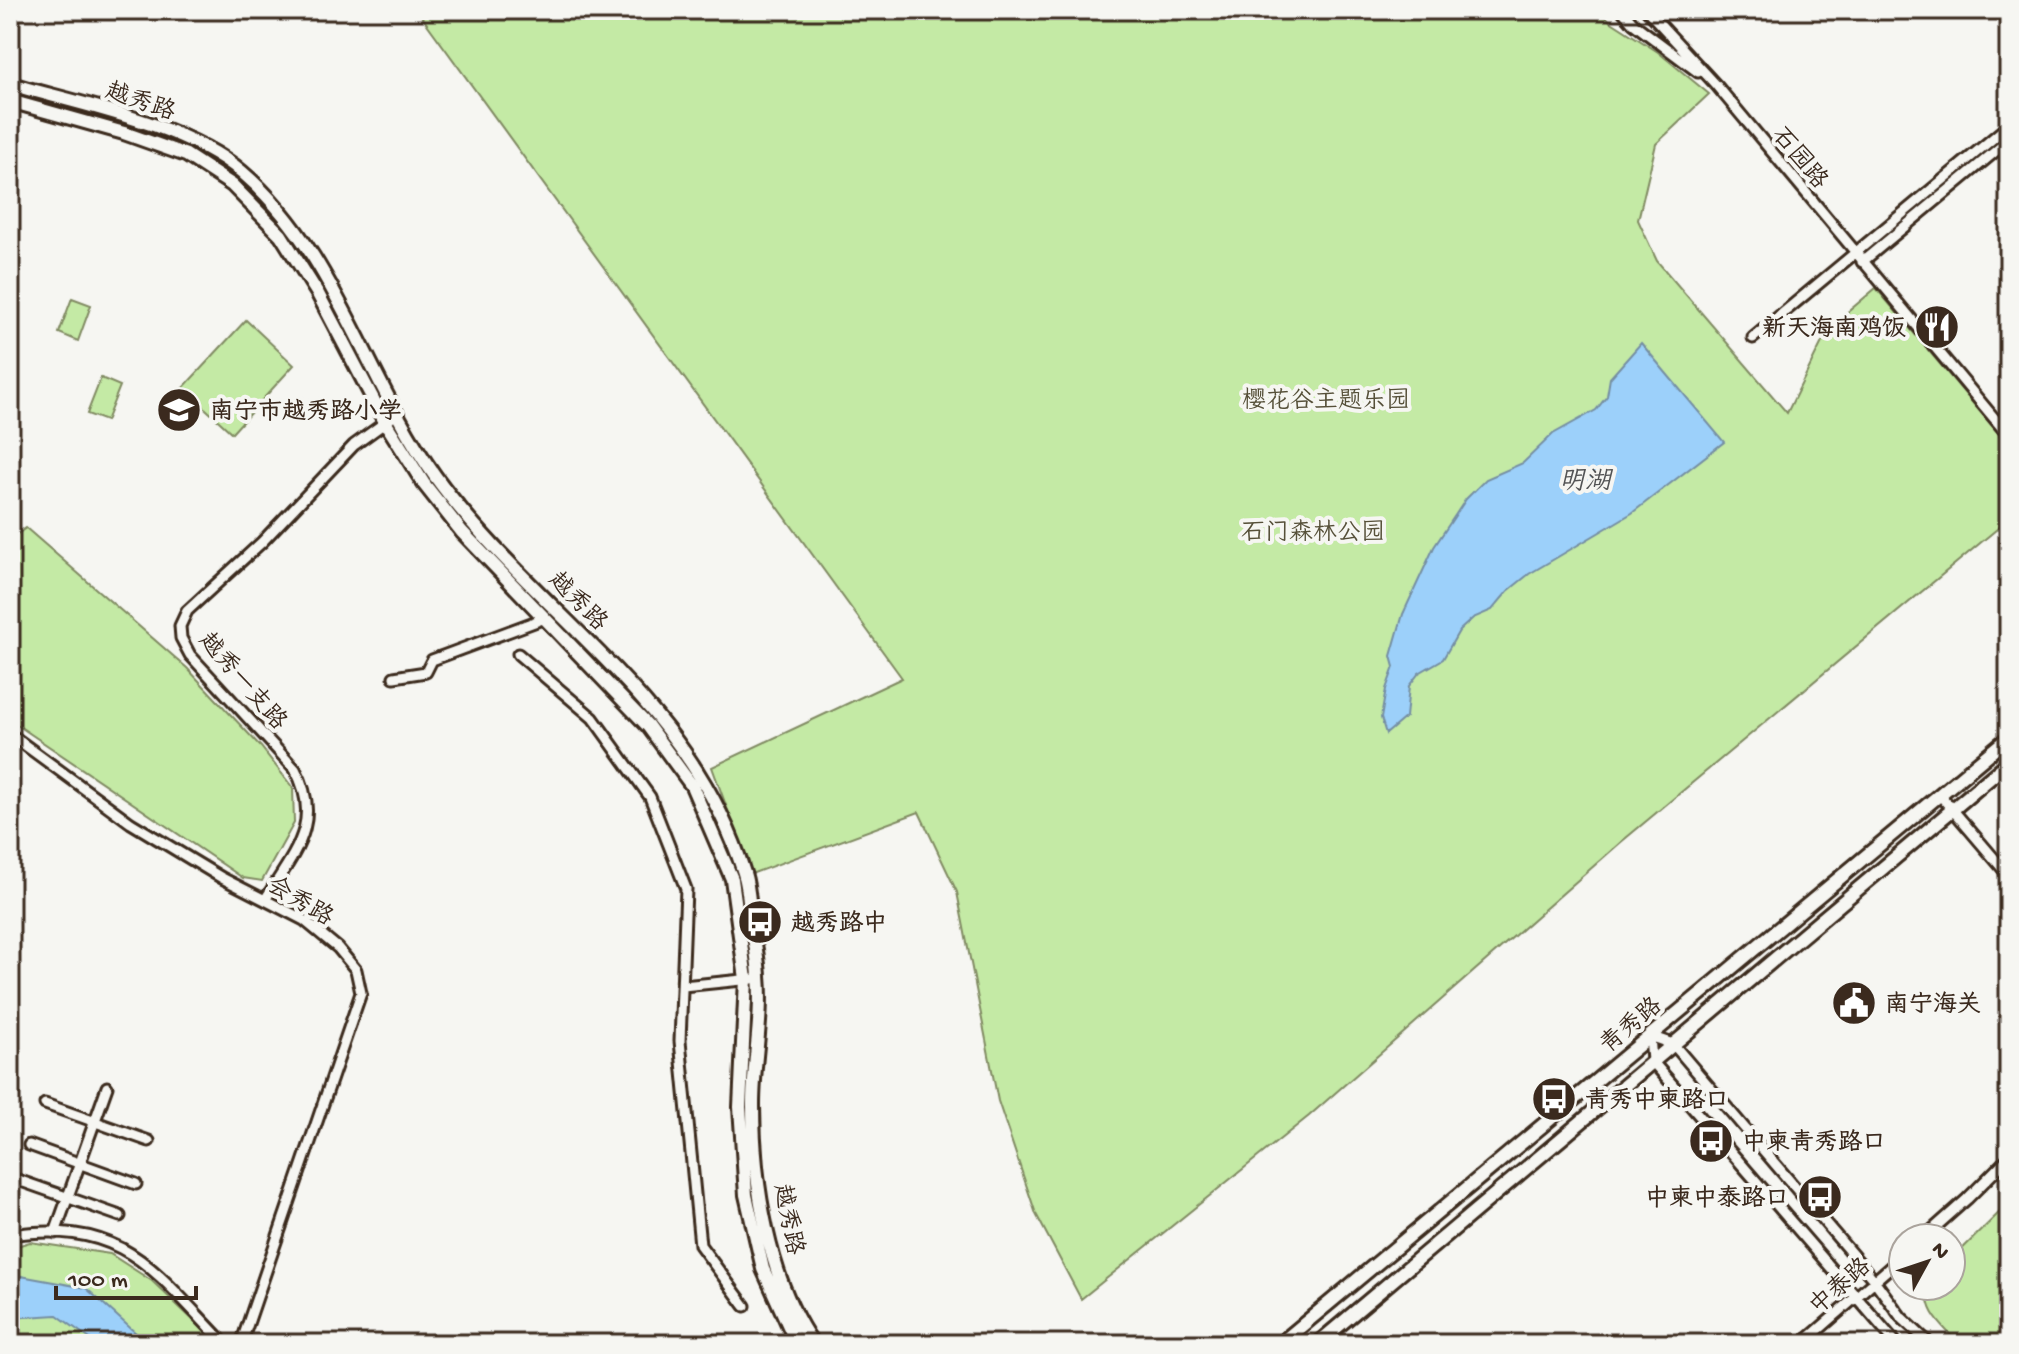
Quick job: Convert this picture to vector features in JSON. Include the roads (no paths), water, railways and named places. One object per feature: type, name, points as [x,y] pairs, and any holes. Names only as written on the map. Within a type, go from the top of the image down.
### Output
[{"type":"main road","name":"越秀路","points":[[10,84],[131,117],[195,143],[240,170],[292,222],[329,283],[396,414],[435,475],[475,525],[664,722],[704,779],[724,820],[745,876],[760,979],[753,1107],[760,1195],[776,1266],[813,1344]]},
{"type":"main road","name":"越秀路","points":[[10,101],[124,133],[186,155],[232,185],[281,235],[318,294],[385,422],[424,484],[462,532],[648,726],[692,786],[732,879],[746,979],[740,1107],[746,1195],[763,1269],[797,1344]]},
{"type":"main road","name":"青秀路","points":[[1280,1344],[2009,737]]},
{"type":"main road","name":"青秀路","points":[[1317,1344],[2009,762]]},
{"type":"street","name":"石园路","points":[[1622,10],[1634,24],[1717,86]]},
{"type":"street","name":"石园路","points":[[1647,10],[1717,86],[2009,436]]},
{"type":"street","points":[[1753,338],[2009,125]]},
{"type":"street","points":[[1862,262],[2009,140]]},
{"type":"street","name":"越秀一支路","points":[[265,900],[305,832],[308,810],[306,789],[295,769],[190,655],[181,638],[180,626],[187,611],[262,542],[354,445],[396,414]]},
{"type":"street","points":[[394,677],[426,672],[432,660],[545,618]]},
{"type":"street","points":[[518,654],[593,718],[650,797],[686,889],[680,1041],[700,1245],[745,1306]]},
{"type":"street","name":"会秀路","points":[[10,734],[131,823],[222,878],[304,920],[338,948],[356,970],[361,993],[241,1344]]},
{"type":"street","points":[[1940,795],[2009,876]]},
{"type":"street","points":[[683,986],[760,979]]},
{"type":"street","points":[[1897,1344],[1652,1061],[1650,1036],[1673,1044],[1874,1280],[1901,1317],[1930,1344]]},
{"type":"street","points":[[55,1233],[107,1087]]},
{"type":"street","points":[[45,1104],[149,1141]]},
{"type":"street","points":[[29,1145],[136,1184]]},
{"type":"street","points":[[1941,1222],[2008,1159]]},
{"type":"street","points":[[18,1180],[120,1216]]},
{"type":"street","points":[[10,1235],[40,1231],[92,1236],[124,1248],[148,1265],[225,1344]]},
{"type":"street","name":"中泰路","points":[[1802,1344],[1887,1269]]},
{"type":"water","name":"明湖","points":[[1641,343],[1724,442],[1632,513],[1529,574],[1508,591],[1492,610],[1473,618],[1459,631],[1443,659],[1419,673],[1409,686],[1406,717],[1386,734],[1381,718],[1394,667],[1391,656],[1403,614],[1434,547],[1466,499],[1486,479],[1523,463],[1553,434],[1596,410],[1607,396],[1610,378]]},
{"type":"water","points":[[10,1274],[86,1288],[148,1344],[97,1344],[57,1315],[10,1318]]},
{"type":"place","name":"新天海南鸡饭","points":[[1937,327]]},
{"type":"place","name":"南宁市越秀路小学","points":[[179,410]]},
{"type":"place","name":"越秀路中","points":[[760,922]]},
{"type":"place","name":"南宁海关","points":[[1854,1003]]},
{"type":"place","name":"青秀中柬路口","points":[[1554,1099]]},
{"type":"place","name":"中柬青秀路口","points":[[1711,1141]]},
{"type":"place","name":"中柬中泰路口","points":[[1820,1197]]},
{"type":"park label","name":"樱花谷主题乐园","points":[[1326,399]]},
{"type":"park label","name":"石门森林公园","points":[[1313,531]]}]
